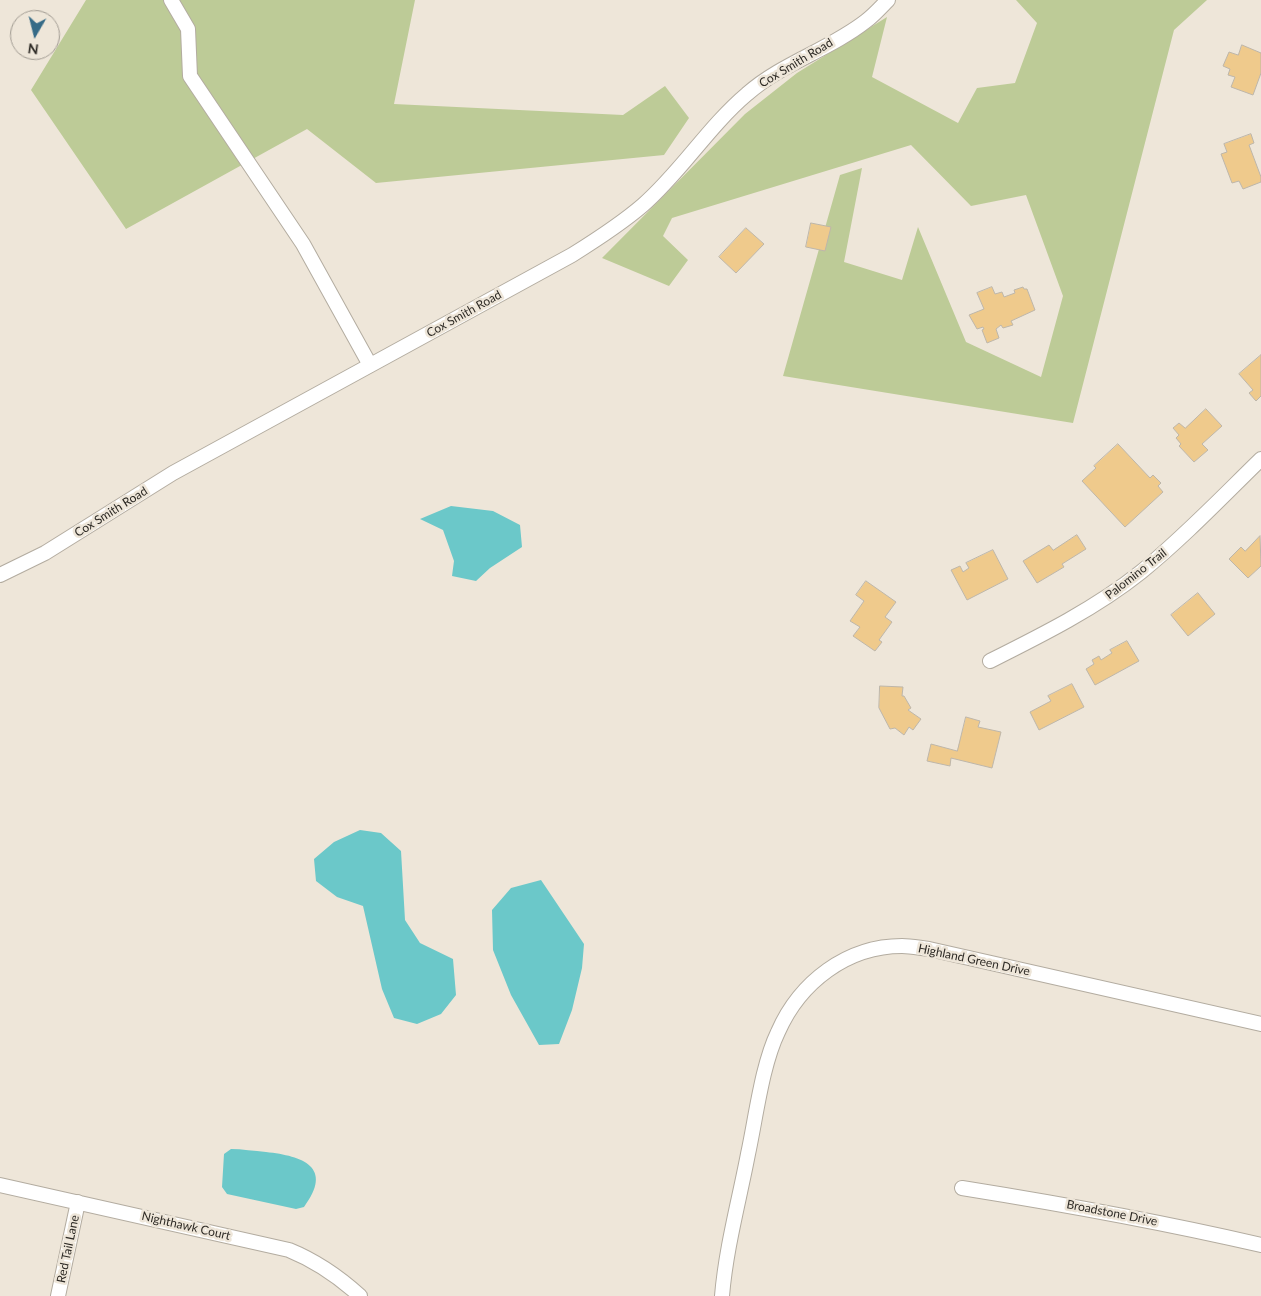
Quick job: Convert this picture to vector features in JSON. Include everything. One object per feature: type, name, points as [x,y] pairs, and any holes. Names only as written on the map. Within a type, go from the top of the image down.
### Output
[{"type":"street","points":[[171,0],[188,29],[190,76],[303,244],[370,365]]},
{"type":"street","name":"Cox Smith Road","points":[[0,575],[45,553],[165,477],[572,255],[613,228],[644,204],[745,95],[784,67],[864,23],[888,0]]},
{"type":"street","name":"Palomino Trail","points":[[990,661],[1081,613],[1141,572],[1179,539],[1261,459]]},
{"type":"street","name":"Highland Green Drive","points":[[722,1296],[731,1236],[766,1068],[778,1032],[806,988],[820,975],[843,961],[862,952],[884,948],[903,946],[929,949],[1261,1024]]},
{"type":"street","name":"Nighthawk Court","points":[[0,1185],[289,1250],[311,1259],[333,1272],[360,1296]]},
{"type":"street","name":"Broadstone Drive","points":[[962,1188],[1083,1207],[1261,1245]]},
{"type":"street","name":"Red Tail Lane","points":[[58,1296],[78,1202]]},
{"type":"green space","points":[[86,0],[415,0],[394,104],[623,115],[665,86],[689,118],[664,155],[376,183],[307,129],[126,229],[31,90],[49,60],[60,60],[60,43]]},
{"type":"green space","points":[[1016,0],[1207,0],[1174,30],[1073,423],[783,376],[840,175],[862,168],[844,262],[902,280],[918,227],[966,342],[1041,377],[1063,296],[1026,195],[971,206],[911,145],[672,218],[663,236],[688,260],[669,286],[602,258],[745,114],[797,73],[887,17],[872,77],[958,123],[977,88],[1015,83],[1037,23]]},
{"type":"water","points":[[451,506],[493,511],[520,525],[522,547],[490,568],[476,581],[452,576],[454,561],[443,530],[420,519]]},
{"type":"water","points":[[360,830],[381,833],[401,851],[405,920],[420,943],[453,959],[456,995],[441,1014],[417,1024],[394,1018],[382,989],[363,906],[337,897],[316,881],[314,859],[334,842]]},
{"type":"water","points":[[541,880],[584,944],[582,968],[572,1010],[559,1044],[539,1045],[511,995],[493,950],[492,910],[511,888]]},
{"type":"water","points":[[231,1149],[279,1154],[292,1157],[310,1166],[315,1173],[316,1182],[304,1207],[296,1209],[227,1194],[222,1187],[224,1154]]},
{"type":"building","points":[[1242,45],[1261,53],[1261,73],[1253,95],[1231,87],[1235,77],[1228,75],[1230,69],[1223,66],[1229,52],[1238,55]]},
{"type":"building","points":[[1251,134],[1254,143],[1249,145],[1261,177],[1261,182],[1243,189],[1239,181],[1232,183],[1221,154],[1227,152],[1224,144]]},
{"type":"building","points":[[811,223],[831,227],[825,251],[806,247]]},
{"type":"building","points":[[746,228],[764,244],[736,273],[719,257]]},
{"type":"building","points":[[992,287],[995,294],[1002,292],[1004,297],[1015,293],[1014,290],[1023,287],[1027,289],[1035,310],[1011,321],[1013,325],[1003,328],[1001,325],[996,329],[999,338],[987,343],[982,330],[984,329],[983,327],[977,329],[969,315],[984,309],[977,293]]},
{"type":"building","points":[[1261,355],[1261,396],[1256,401],[1249,393],[1253,390],[1239,374]]},
{"type":"building","points":[[1206,409],[1222,426],[1202,444],[1208,450],[1194,462],[1179,446],[1181,444],[1176,438],[1179,435],[1173,428],[1179,423],[1185,428]]},
{"type":"building","points":[[1118,444],[1150,478],[1153,475],[1161,483],[1158,486],[1163,492],[1125,527],[1082,481],[1096,468],[1094,466]]},
{"type":"building","points":[[1077,535],[1086,549],[1062,564],[1064,567],[1037,583],[1023,561],[1049,545],[1053,550]]},
{"type":"building","points":[[1260,536],[1261,566],[1248,578],[1229,559],[1241,547],[1245,551]]},
{"type":"building","points":[[993,550],[1008,579],[967,600],[951,570],[960,566],[963,572],[969,568],[966,563]]},
{"type":"building","points":[[866,581],[896,602],[885,617],[892,622],[879,640],[882,642],[875,651],[853,636],[860,627],[850,621],[864,601],[856,595]]},
{"type":"building","points":[[1198,593],[1215,614],[1188,636],[1171,615]]},
{"type":"building","points":[[1127,641],[1139,661],[1095,685],[1086,669],[1094,664],[1092,660],[1099,656],[1101,660],[1112,653],[1110,650]]},
{"type":"building","points":[[1072,684],[1084,707],[1039,730],[1030,712],[1051,701],[1048,696]]},
{"type":"building","points":[[880,686],[903,687],[902,696],[904,696],[911,708],[908,710],[921,719],[913,730],[909,727],[904,735],[895,728],[890,729],[879,708]]},
{"type":"building","points":[[966,717],[980,721],[978,727],[1001,732],[992,768],[951,758],[950,766],[927,761],[931,744],[957,751]]}]
